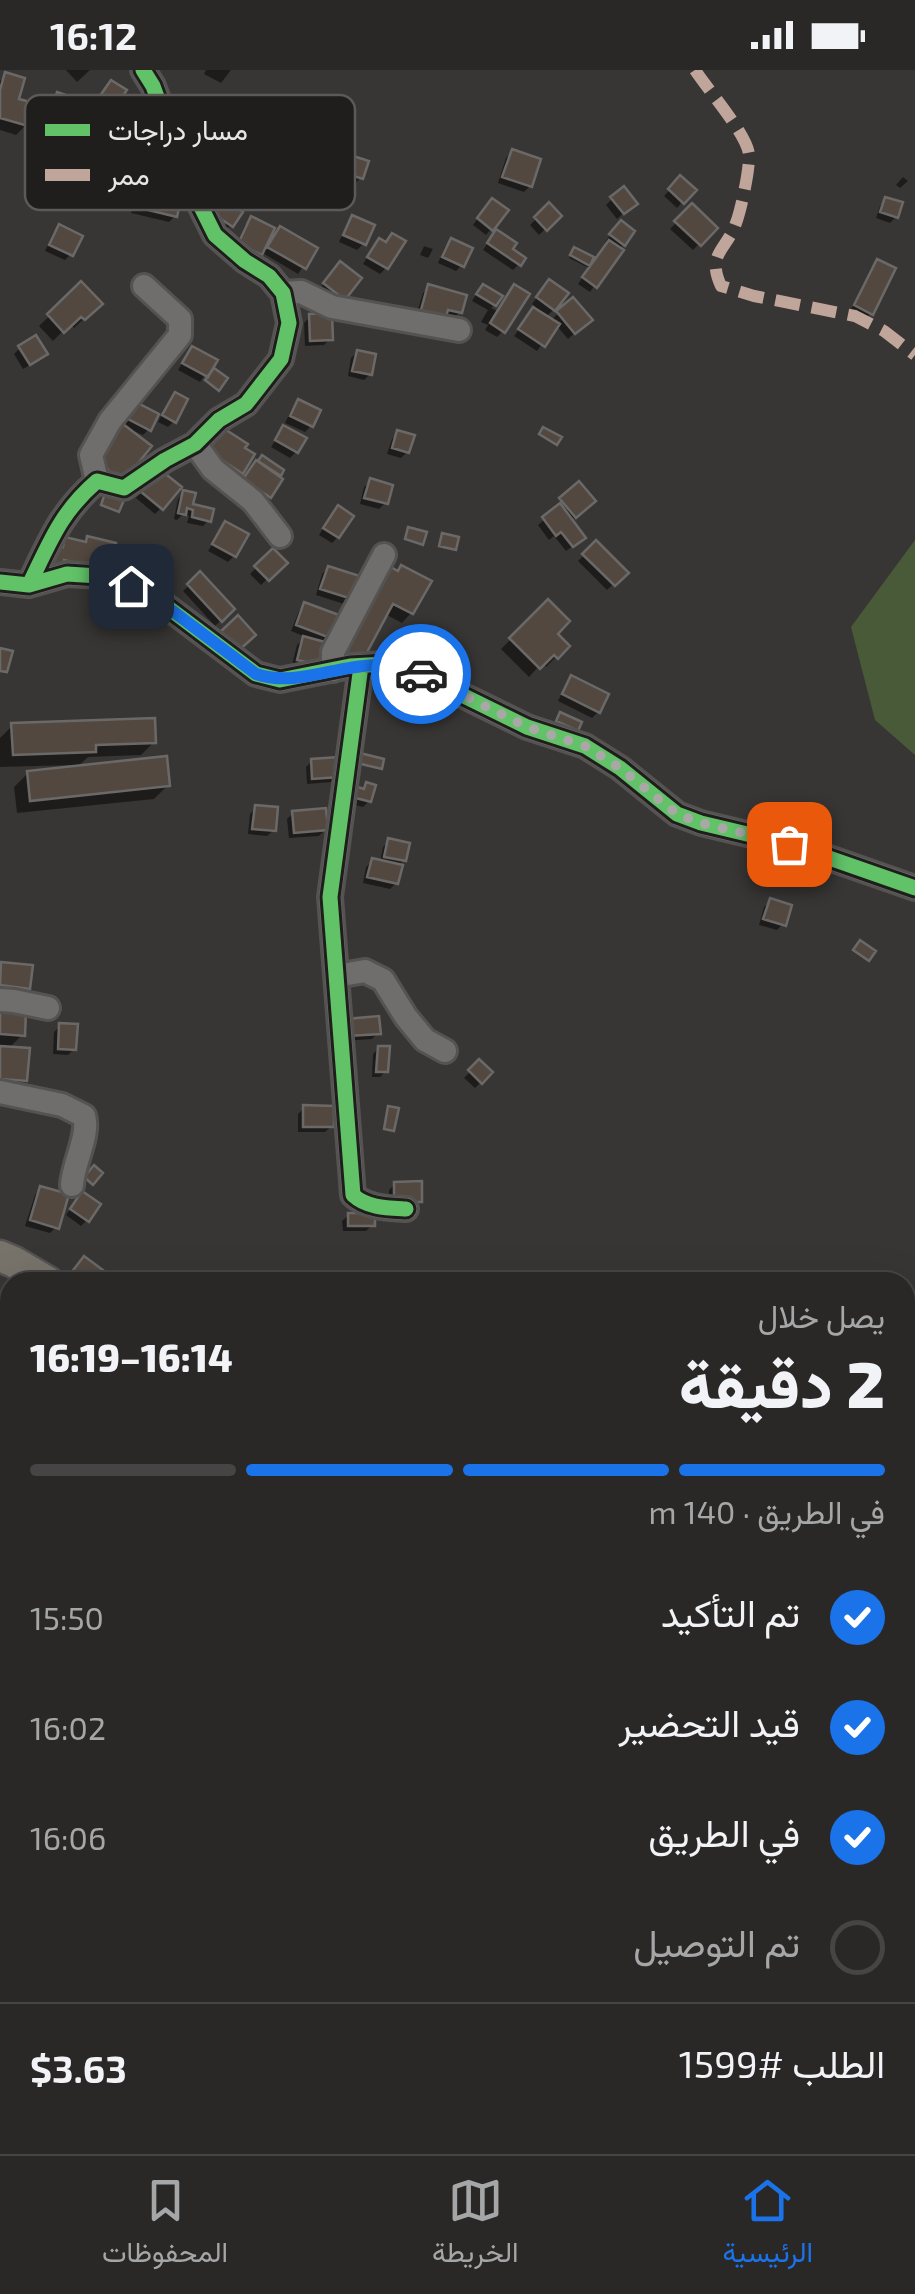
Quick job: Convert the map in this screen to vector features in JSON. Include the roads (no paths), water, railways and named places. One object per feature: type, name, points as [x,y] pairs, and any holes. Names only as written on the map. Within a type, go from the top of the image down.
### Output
[{"type":"main road","points":[[0,1256],[31,1272]]},
{"type":"street","points":[[144,70],[157,95]]},
{"type":"street","points":[[97,481],[124,488],[195,444],[220,420],[246,404],[281,359],[289,324],[283,293],[270,276],[214,236],[202,210]]},
{"type":"street","points":[[97,481],[91,454],[110,422],[180,335],[180,319],[144,286]]},
{"type":"street","points":[[283,293],[301,292],[332,307],[459,330]]},
{"type":"street","points":[[195,444],[213,469],[253,501],[280,536]]},
{"type":"street","points":[[30,585],[62,518],[97,481]]},
{"type":"street","points":[[332,670],[333,652],[384,555]]},
{"type":"street","points":[[0,582],[30,585],[67,574],[99,576],[131,586],[166,606],[256,674],[280,680],[361,666],[385,664],[407,668],[527,727],[585,746],[620,768],[677,814],[789,844],[915,888]]},
{"type":"street","points":[[361,666],[330,897],[353,1195],[361,1202],[406,1209]]},
{"type":"street","points":[[336,976],[365,971],[383,980],[426,1040],[445,1051]]},
{"type":"street","points":[[0,1000],[48,1008]]},
{"type":"street","points":[[0,1092],[62,1105],[84,1116],[87,1126],[72,1185]]}]
